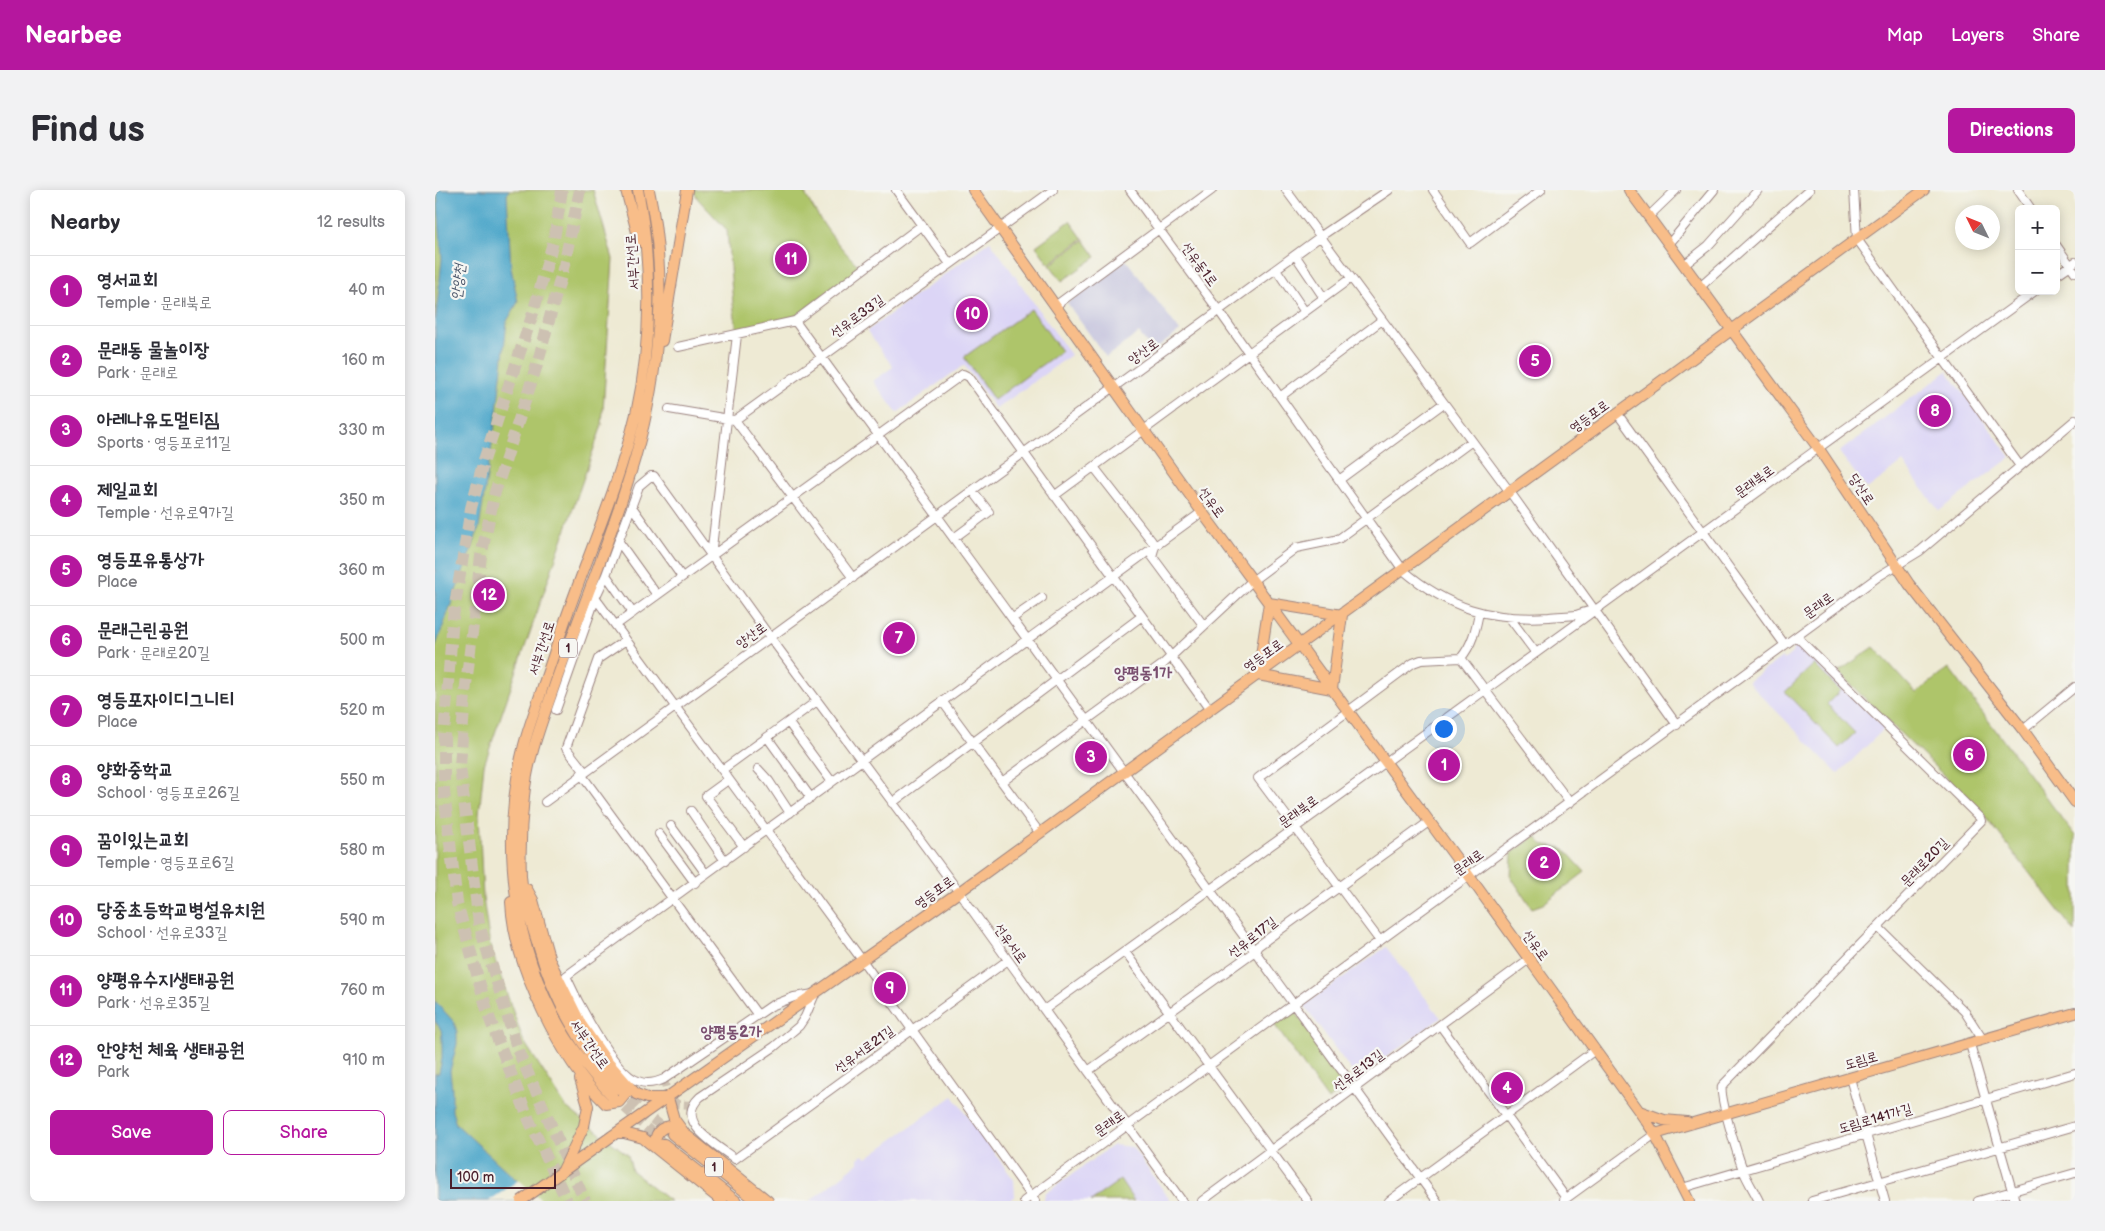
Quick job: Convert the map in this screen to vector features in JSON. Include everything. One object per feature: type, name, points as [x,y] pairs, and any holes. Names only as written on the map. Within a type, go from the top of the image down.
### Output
[{"type":"main road","points":[[626,190],[639,236],[648,296]]},
{"type":"main road","name":"서부간선로","points":[[620,1090],[579,1057],[565,1036],[545,996],[522,931],[512,837],[513,798],[524,744],[566,618],[601,526],[636,413],[644,365],[648,296],[648,261],[637,190]]},
{"type":"main road","name":"서부간선로","points":[[518,880],[524,795],[535,743],[635,459],[647,412],[655,366],[659,307],[658,257],[649,190]]},
{"type":"main road","points":[[655,366],[665,327],[687,190]]},
{"type":"main road","name":"선유로","points":[[973,190],[1202,512],[1470,876],[1639,1111],[1655,1134],[1689,1201]]},
{"type":"main road","name":"당산로","points":[[1629,190],[1819,449],[1896,565],[2023,730],[2075,802]]},
{"type":"main road","name":"영등포로","points":[[521,1201],[959,892],[1924,190]]},
{"type":"main road","points":[[1269,603],[1342,615],[1332,689],[1258,675],[1269,603]]},
{"type":"main road","points":[[563,1171],[584,1126],[588,1106],[583,1085],[553,1031],[520,950],[511,912],[511,888],[518,880],[533,900],[550,961],[569,1002],[620,1090],[641,1097],[668,1098],[673,1116],[685,1134]]},
{"type":"main road","name":"도림로","points":[[1655,1134],[2075,1013]]},
{"type":"main road","points":[[573,1065],[606,1104],[619,1102],[628,1091],[620,1090]]},
{"type":"main road","points":[[1639,1111],[1664,1120],[1696,1122]]},
{"type":"main road","points":[[664,1156],[655,1143],[656,1135],[661,1129],[670,1126],[676,1127],[768,1201]]},
{"type":"main road","points":[[615,1134],[643,1138],[722,1201]]},
{"type":"main road","name":"1","points":[[672,1134],[757,1201]]},
{"type":"main road","name":"1","points":[[664,1144],[736,1201]]},
{"type":"street","points":[[895,190],[950,264]]},
{"type":"street","points":[[1000,228],[1053,190]]},
{"type":"street","name":"선유동1로","points":[[1130,190],[1219,311],[1403,570],[1430,591],[1461,606],[1479,612],[1509,617],[1536,618],[1595,611]]},
{"type":"street","points":[[1055,306],[1212,190]]},
{"type":"street","points":[[1286,190],[1472,441],[1677,725]]},
{"type":"street","name":"양산로","points":[[545,802],[1321,236],[1389,190]]},
{"type":"street","points":[[1433,190],[1470,243],[1541,190]]},
{"type":"street","points":[[1649,217],[1676,190]]},
{"type":"street","points":[[1669,244],[1714,190]]},
{"type":"street","points":[[1684,265],[1708,246],[1758,190]]},
{"type":"street","points":[[1700,287],[1809,190]]},
{"type":"street","points":[[1854,190],[1857,239],[2020,466]]},
{"type":"street","points":[[2021,191],[2029,205]]},
{"type":"street","points":[[678,348],[795,321],[922,225]]},
{"type":"street","name":"선유로33길","points":[[731,419],[822,357],[1000,228]]},
{"type":"street","points":[[2060,250],[2073,266],[2060,273]]},
{"type":"street","points":[[1295,255],[1324,298]]},
{"type":"street","points":[[1276,269],[1305,312]]},
{"type":"street","points":[[1055,496],[1351,278]]},
{"type":"street","name":"문래북로","points":[[1044,1010],[2030,295]]},
{"type":"street","points":[[1280,397],[1382,320]]},
{"type":"street","points":[[795,321],[1437,1201]]},
{"type":"street","points":[[711,556],[731,419],[737,335]]},
{"type":"street","points":[[615,626],[963,374],[969,376],[1210,710]]},
{"type":"street","points":[[1339,480],[1444,403]]},
{"type":"street","points":[[669,409],[731,419],[793,496],[853,578]]},
{"type":"street","points":[[1617,413],[1785,645]]},
{"type":"street","name":"문래로","points":[[1023,1201],[1033,1198],[1127,1125],[1797,636],[1896,565],[1920,551],[2075,420]]},
{"type":"street","points":[[1002,782],[1136,685],[1171,656],[1252,581],[1296,548],[1335,540],[1472,441]]},
{"type":"street","points":[[1094,467],[1155,546],[1153,556],[1204,626]]},
{"type":"street","name":"선유서로","points":[[632,507],[639,486],[651,476],[654,476],[770,637],[959,892],[1182,1201]]},
{"type":"street","points":[[954,538],[989,512],[973,490]]},
{"type":"street","points":[[632,507],[683,577]]},
{"type":"street","points":[[556,710],[603,578],[606,575],[632,507]]},
{"type":"street","points":[[815,994],[782,1000],[757,1014],[664,1079],[648,1084],[636,1081],[629,1076],[597,1034],[580,1007],[566,976],[1202,512]]},
{"type":"street","points":[[619,542],[657,595]]},
{"type":"street","points":[[606,575],[633,613]]},
{"type":"street","points":[[1013,618],[1042,598]]},
{"type":"street","points":[[596,599],[862,960],[1033,1198]]},
{"type":"street","points":[[1380,941],[1258,778],[1413,663],[1427,659],[1461,658],[1466,652],[1475,631],[1479,612]]},
{"type":"street","points":[[892,802],[1142,616]]},
{"type":"street","points":[[1509,617],[1536,653]]},
{"type":"street","name":"문래로20길","points":[[1727,1113],[1721,1090],[1722,1086],[1981,821],[1797,636]]},
{"type":"street","points":[[626,640],[599,660],[566,748],[672,899],[757,1014]]},
{"type":"street","points":[[1461,658],[1570,803]]},
{"type":"street","points":[[2023,730],[2075,687]]},
{"type":"street","points":[[722,770],[817,701]]},
{"type":"street","points":[[942,701],[1039,832]]},
{"type":"street","points":[[788,722],[833,782]]},
{"type":"street","points":[[767,737],[811,798]]},
{"type":"street","points":[[758,769],[769,781],[790,813]]},
{"type":"street","points":[[729,780],[706,796],[744,847]]},
{"type":"street","points":[[691,811],[725,860]]},
{"type":"street","name":"선유로17길","points":[[1088,1071],[1171,1013],[1255,951],[1258,946],[1430,822]]},
{"type":"street","points":[[671,826],[707,874]]},
{"type":"street","points":[[659,834],[695,883]]},
{"type":"street","points":[[1878,927],[1965,1012],[1983,1040]]},
{"type":"street","points":[[1125,952],[1308,1201]]},
{"type":"street","name":"선유로13길","points":[[1202,1201],[1529,959]]},
{"type":"street","name":"선유서로21길","points":[[815,994],[799,1026],[774,1047],[700,1097],[693,1105],[691,1118],[697,1129],[735,1159],[1008,960]]},
{"type":"street","points":[[1440,1025],[1507,1115],[1564,1199],[1655,1134]]},
{"type":"street","points":[[1970,1044],[2015,1201]]},
{"type":"street","points":[[1389,1201],[1595,1050]]},
{"type":"street","name":"도림로141가길","points":[[1682,1188],[2075,1073]]},
{"type":"street","points":[[1850,1078],[1885,1201]]},
{"type":"street","points":[[1727,1113],[1743,1170],[1759,1201]]},
{"type":"street","points":[[1812,1201],[2075,1126]]},
{"type":"street","points":[[1978,1201],[2075,1173]]},
{"type":"shaded area","points":[[990,241],[1071,355],[996,409],[964,365],[897,413],[873,381],[893,367],[867,331]]},
{"type":"shaded area","points":[[1126,260],[1180,331],[1153,351],[1139,333],[1106,357],[1067,303]]},
{"type":"shaded area","points":[[1947,371],[2011,457],[1939,511],[1903,462],[1867,489],[1839,452]]},
{"type":"shaded area","points":[[1798,645],[1885,728],[1838,774],[1748,682],[1782,657],[1784,660]]},
{"type":"shaded area","points":[[1386,947],[1441,1018],[1360,1076],[1353,1073],[1304,1005]]},
{"type":"shaded area","points":[[953,1096],[1014,1180],[1015,1196],[1008,1201],[810,1201],[858,1163],[858,1158],[863,1155],[867,1158]]},
{"type":"shaded area","points":[[1113,1145],[1132,1147],[1171,1201],[1044,1201],[1045,1194]]},
{"type":"green space","points":[[435,190],[593,190],[613,259],[602,425],[484,765],[479,815],[483,898],[490,946],[523,1040],[566,1107],[628,1155],[632,1171],[670,1201],[435,1201]]},
{"type":"green space","points":[[693,190],[803,190],[829,232],[861,268],[793,318],[737,331],[727,230],[698,199]]},
{"type":"green space","points":[[1070,221],[1083,239],[1049,264],[1036,246]]},
{"type":"green space","points":[[1084,240],[1096,257],[1062,281],[1050,265]]},
{"type":"green space","points":[[1031,309],[1061,351],[994,400],[964,357]]},
{"type":"green space","points":[[1874,647],[1916,693],[1949,668],[2075,836],[2075,932],[1986,817],[1838,672]]},
{"type":"green space","points":[[1814,664],[1840,691],[1827,704],[1855,733],[1839,748],[1785,692]]},
{"type":"green space","points":[[1535,836],[1542,844],[1564,849],[1585,872],[1543,904],[1532,908],[1511,877],[1512,853]]},
{"type":"green space","points":[[1294,1010],[1349,1086],[1328,1100],[1274,1024]]},
{"type":"green space","points":[[1120,1180],[1134,1201],[1091,1201]]},
{"type":"water","name":"안양천","points":[[437,190],[509,190],[507,195],[511,268],[518,302],[507,321],[497,412],[479,528],[435,648],[435,326],[442,259]]},
{"type":"water","points":[[435,1001],[454,1022],[457,1032],[457,1044],[450,1071],[452,1111],[456,1124],[539,1201],[435,1201],[435,1074],[439,1073],[442,1058],[442,1041],[441,1030],[435,1021]]},
{"type":"pier","points":[[519,1180],[542,1201],[489,1201]]},
{"type":"tunnel","points":[[562,190],[554,239],[533,313],[484,460],[471,508],[453,617],[444,736],[444,791],[457,903],[489,1017],[529,1120],[567,1201]]},
{"type":"tunnel","points":[[580,190],[564,265],[537,365],[495,492],[481,556],[465,694],[460,767],[479,924],[518,1051],[585,1201]]},
{"type":"tunnel","points":[[664,1079],[667,1093],[677,1104],[693,1105]]},
{"type":"tunnel","points":[[620,1089],[642,1111],[669,1132]]},
{"type":"tunnel","points":[[613,1097],[662,1142]]},
{"type":"place","name":"양평유수지생태공원","points":[[791,259]]},
{"type":"place","name":"당중초등학교병설유치원","points":[[972,314]]},
{"type":"place","name":"영등포유통상가","points":[[1535,361]]},
{"type":"place","name":"양화중학교","points":[[1935,411]]},
{"type":"place","name":"안양천 체육 생태공원","points":[[489,595]]},
{"type":"place","name":"영등포자이디그니티","points":[[899,638]]},
{"type":"place","name":"문래근린공원","points":[[1969,755]]},
{"type":"place","name":"아레나유도멀티짐","points":[[1091,757]]},
{"type":"place","name":"영서교회","points":[[1444,765]]},
{"type":"place","name":"문래동 물놀이장","points":[[1544,863]]},
{"type":"place","name":"꿈이있는교회","points":[[890,988]]},
{"type":"place","name":"제일교회","points":[[1507,1088]]},
{"type":"district","name":"양평동1가","points":[[1143,672]]},
{"type":"district","name":"양평동2가","points":[[731,1031]]}]
